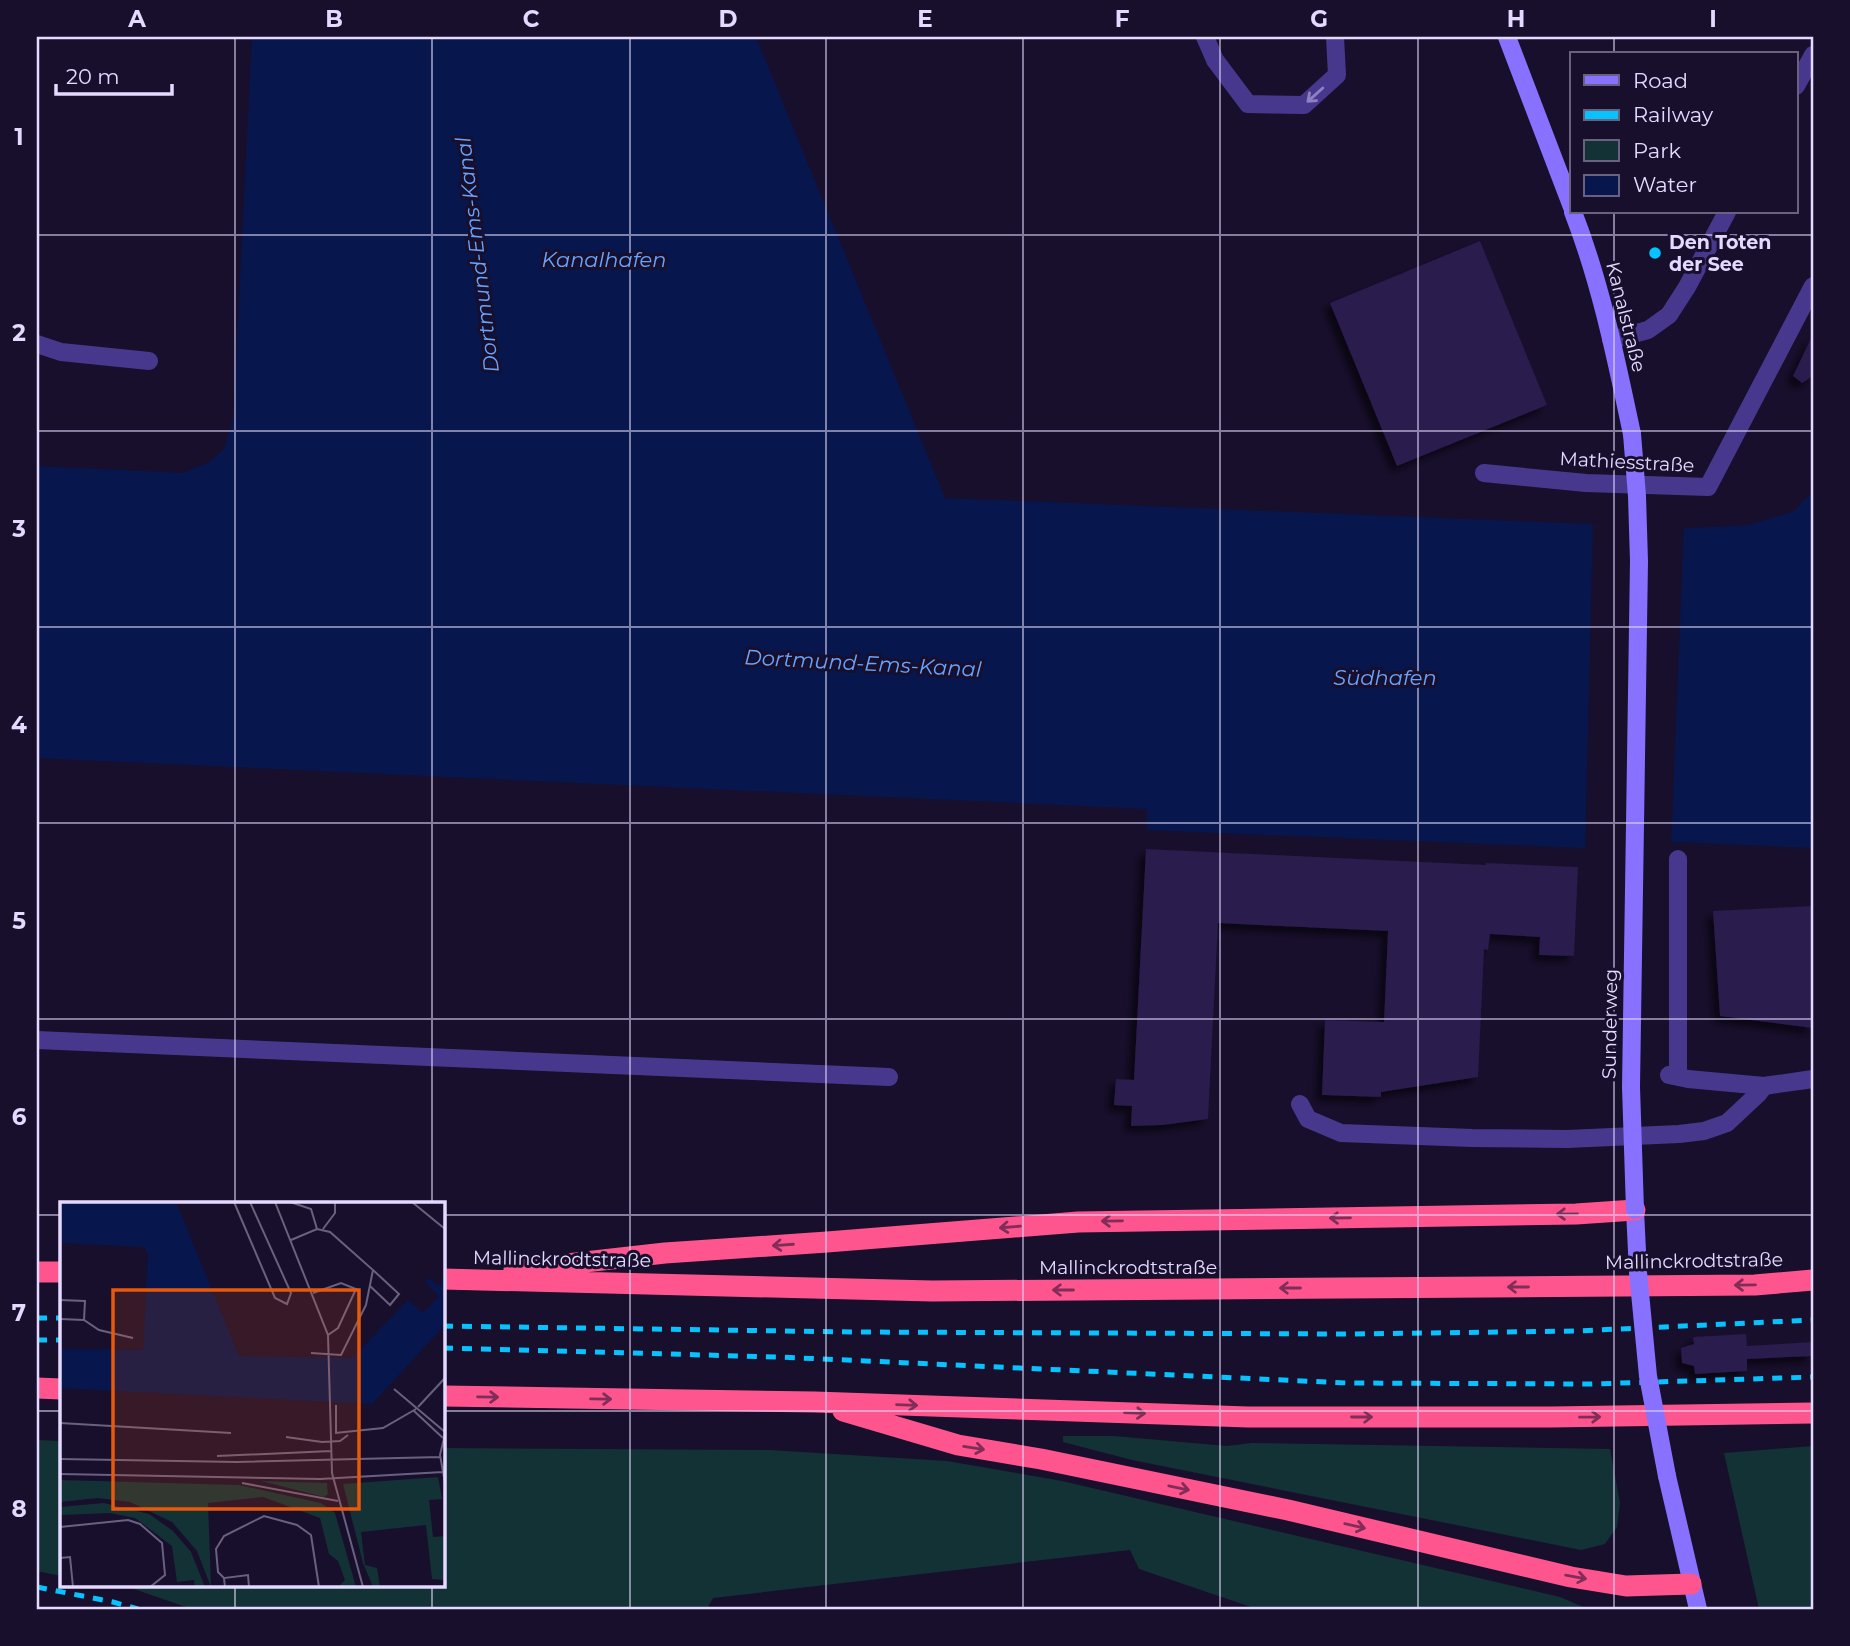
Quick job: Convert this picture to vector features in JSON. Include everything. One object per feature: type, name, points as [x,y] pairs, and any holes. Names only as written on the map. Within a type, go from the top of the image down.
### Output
[{"type":"highway","points":[[444,1278],[666,1253],[1078,1222],[1576,1214],[1635,1210]]},
{"type":"highway","points":[[37,1272],[60,1272]]},
{"type":"highway","name":"Mallinckrodtstraße","points":[[444,1278],[932,1291],[1755,1285],[1813,1280]]},
{"type":"highway","points":[[37,1388],[60,1389]]},
{"type":"highway","points":[[444,1396],[815,1402],[1248,1417],[1551,1417],[1813,1413]]},
{"type":"highway","points":[[815,1402],[958,1446],[1041,1459],[1275,1508],[1571,1577],[1626,1586],[1691,1584]]},
{"type":"main road","name":"Kanalstraße","points":[[1507,37],[1570,201]]},
{"type":"main road","name":"Kanalstraße","points":[[1575,214],[1597,285],[1632,434]]},
{"type":"main road","name":"Sunderweg","points":[[1632,434],[1639,561],[1631,1087],[1637,1272],[1648,1376],[1667,1476],[1698,1609]]},
{"type":"street","points":[[1205,37],[1215,60],[1248,104],[1304,105],[1337,75],[1335,37]]},
{"type":"street","points":[[1798,82],[1813,54]]},
{"type":"street","points":[[1611,340],[1648,330],[1669,314],[1687,287],[1726,214]]},
{"type":"street","name":"Mathiesstraße","points":[[1484,473],[1586,483],[1708,487],[1813,286]]},
{"type":"street","points":[[37,344],[61,352],[149,361]]},
{"type":"street","points":[[1678,859],[1673,1076],[1764,1086],[1813,1079]]},
{"type":"street","points":[[37,1040],[889,1077]]},
{"type":"street","points":[[1300,1104],[1308,1119],[1341,1133],[1472,1138],[1581,1138],[1704,1131],[1727,1123],[1764,1086]]},
{"type":"green space","points":[[1063,1436],[1114,1436],[1227,1446],[1251,1443],[1610,1449],[1620,1503],[1617,1527],[1605,1544],[1581,1550],[1132,1460],[1063,1442]]},
{"type":"green space","points":[[37,1440],[60,1441],[60,1576],[37,1571]]},
{"type":"green space","points":[[1813,1446],[1813,1609],[1759,1609],[1724,1453]]},
{"type":"green space","points":[[444,1448],[770,1450],[947,1461],[1062,1481],[1560,1597],[1588,1609],[1257,1609],[1139,1569],[1130,1550],[713,1598],[707,1609],[192,1609],[118,1586],[444,1586]]},
{"type":"water","name":"Südhafen","points":[[252,37],[756,37],[945,498],[1690,528],[1749,525],[1794,511],[1813,491],[1813,848],[1679,842],[1585,848],[1147,830],[1147,809],[37,758],[37,466],[183,473],[211,461],[224,449],[233,420]]},
{"type":"pier","points":[[1593,520],[1684,524],[1671,846],[1585,851]]},
{"type":"building","points":[[1480,241],[1547,405],[1397,466],[1330,303]]},
{"type":"building","points":[[1813,334],[1813,376],[1802,383],[1793,376]]},
{"type":"building","points":[[1146,849],[1578,867],[1574,956],[1539,955],[1540,937],[1490,934],[1488,950],[1484,949],[1478,1077],[1381,1092],[1381,1097],[1322,1095],[1325,1020],[1384,1022],[1388,931],[1218,923],[1208,1119],[1131,1126],[1132,1106],[1114,1105],[1116,1079],[1134,1080]]},
{"type":"building","points":[[1813,906],[1813,1028],[1720,1016],[1713,911]]},
{"type":"building","points":[[1746,1334],[1747,1346],[1813,1342],[1813,1356],[1747,1359],[1747,1371],[1695,1374],[1694,1366],[1682,1363],[1681,1348],[1694,1344],[1693,1337]]},
{"type":"railway","points":[[37,1318],[60,1318]]},
{"type":"railway","points":[[444,1326],[855,1332],[1346,1334],[1576,1331],[1813,1320]]},
{"type":"railway","points":[[37,1340],[60,1340]]},
{"type":"railway","points":[[444,1348],[779,1357],[1348,1383],[1592,1384],[1813,1377]]},
{"type":"railway","points":[[37,1587],[138,1609]]},
{"type":"place","name":"Den Toten der See","points":[[1655,253]]},
{"type":"water label","name":"Dortmund-Ems-Kanal","points":[[477,255]]},
{"type":"water label","name":"Kanalhafen","points":[[604,259]]},
{"type":"water label","name":"Dortmund-Ems-Kanal","points":[[863,663]]}]
